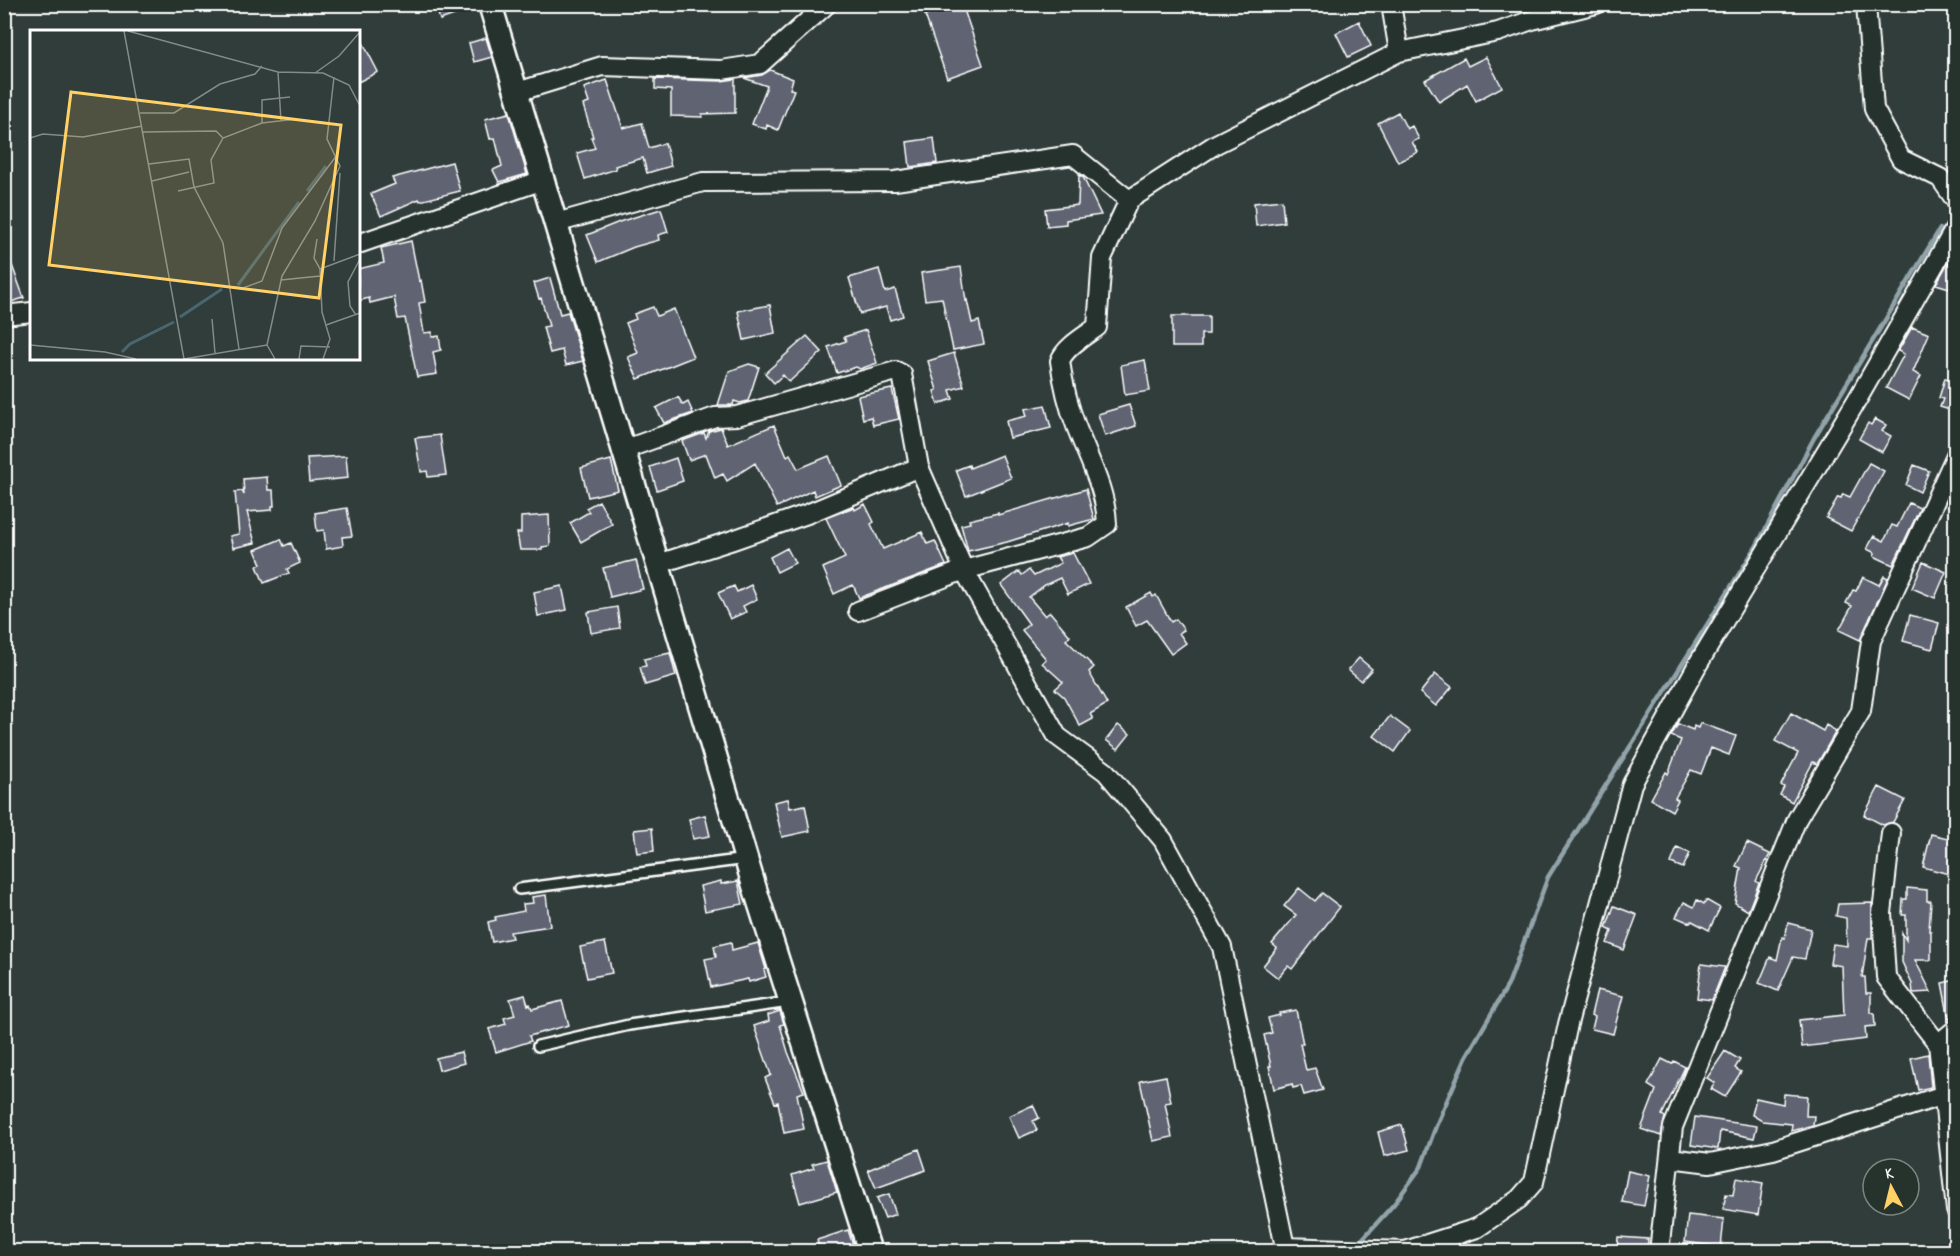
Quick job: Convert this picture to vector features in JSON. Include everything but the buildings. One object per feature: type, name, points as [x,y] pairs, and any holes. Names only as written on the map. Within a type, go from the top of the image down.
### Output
[{"type":"street","points":[[490,4],[747,859],[870,1251]]},
{"type":"street","points":[[517,92],[602,66],[721,70],[760,64],[827,4]]},
{"type":"street","points":[[1391,4],[1399,52]]},
{"type":"street","points":[[858,611],[964,570],[1088,537],[1107,525],[1104,498],[1066,395],[1060,361],[1068,350],[1097,327],[1102,258],[1129,200],[1216,144],[1399,52],[1498,32],[1530,12],[1596,4]]},
{"type":"street","points":[[1866,4],[1874,109],[1901,159],[1940,178],[1956,201]]},
{"type":"street","points":[[556,223],[703,182],[895,181],[1073,155],[1129,200]]},
{"type":"street","points":[[360,243],[543,180]]},
{"type":"street","points":[[623,450],[715,417],[738,416],[896,371],[902,374],[919,467],[964,570],[1057,736],[1106,772],[1163,840],[1222,947],[1285,1249],[1405,1251],[1477,1228],[1519,1198],[1534,1182],[1568,1024],[1632,784],[1698,664],[1857,400],[1956,227]]},
{"type":"street","points":[[4,315],[30,312]]},
{"type":"street","points":[[1659,1251],[1673,1127],[1797,819],[1861,711],[1871,640],[1956,455]]},
{"type":"street","points":[[658,564],[807,514],[919,467]]},
{"type":"street","points":[[1891,833],[1882,913],[1886,977],[1938,1044],[1956,1210]]},
{"type":"street","points":[[1938,1044],[1956,1029]]},
{"type":"street","points":[[1670,1158],[1710,1163],[1773,1150],[1944,1095]]},
{"type":"lane","points":[[519,889],[747,859]]},
{"type":"lane","points":[[538,1047],[629,1025],[791,1002]]},
{"type":"waterway","points":[[1358,1244],[1394,1204],[1421,1167],[1466,1057],[1508,985],[1548,877],[1756,547],[1814,438],[1940,229]]}]
